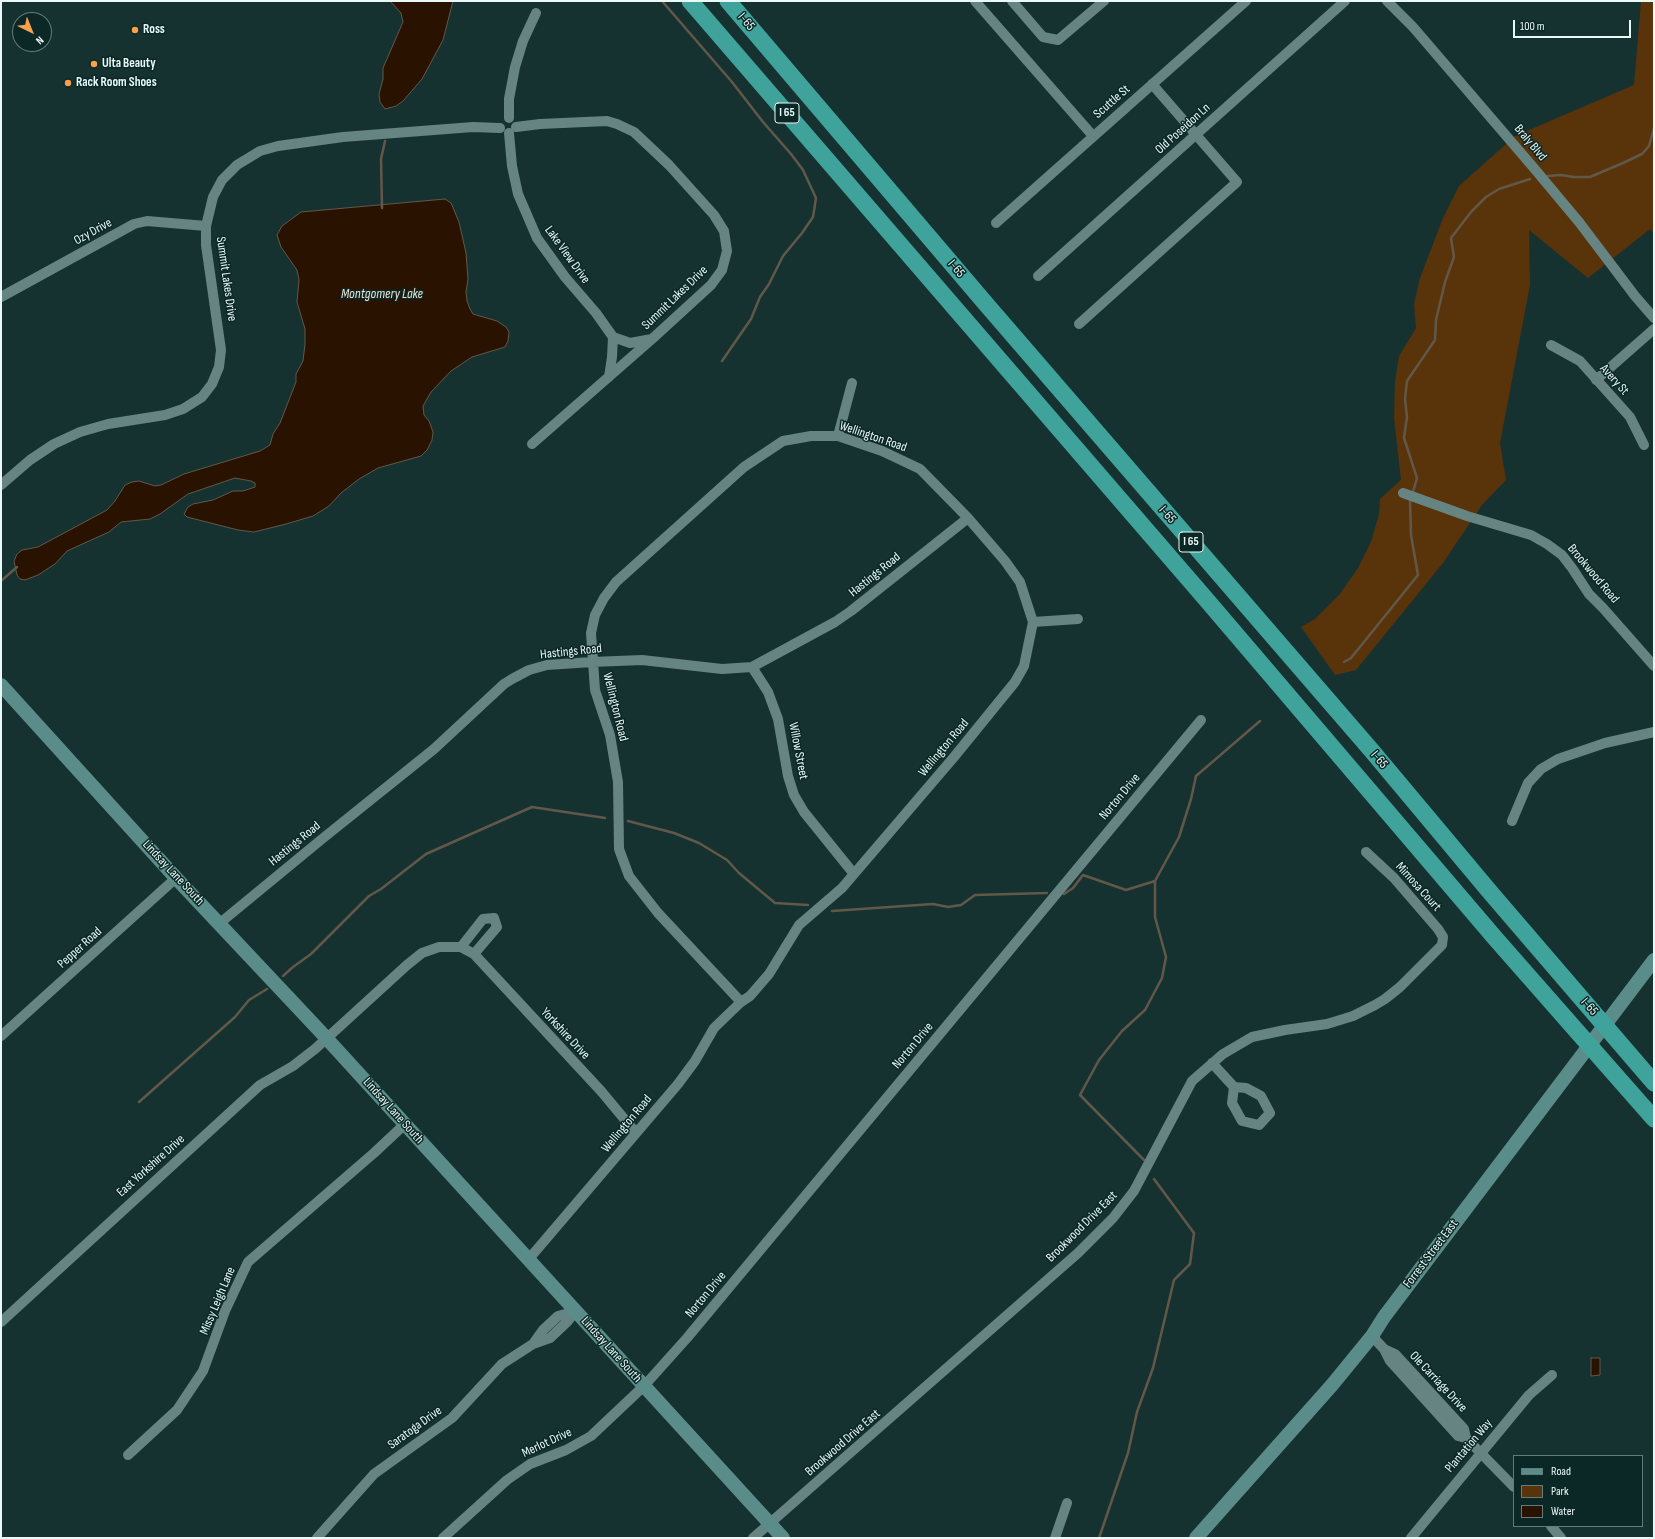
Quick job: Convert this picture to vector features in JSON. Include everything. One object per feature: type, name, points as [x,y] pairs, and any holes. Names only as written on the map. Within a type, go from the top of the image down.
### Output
[{"type":"highway","name":"I 65","points":[[690,1],[1201,593],[1495,938],[1654,1119]]},
{"type":"highway","name":"I-65","points":[[728,1],[1654,1082]]},
{"type":"street","points":[[975,1],[1093,136]]},
{"type":"street","points":[[1012,1],[1043,37],[1058,40],[1104,1]]},
{"type":"street","name":"Scuttle St","points":[[996,223],[1246,1]]},
{"type":"street","name":"Old Poseidon Ln","points":[[1038,276],[1345,1]]},
{"type":"street","name":"Braly Blvd","points":[[1387,1],[1413,27],[1554,192],[1579,222],[1645,309],[1654,318]]},
{"type":"street","points":[[508,129],[502,120],[509,118],[509,99],[515,67],[536,13]]},
{"type":"street","points":[[1079,324],[1238,182],[1152,84]]},
{"type":"street","name":"Summit Lakes Drive","points":[[1,485],[30,460],[54,444],[80,432],[108,424],[165,415],[184,409],[202,397],[212,384],[219,367],[221,350],[206,245],[206,226],[213,197],[222,180],[237,165],[260,150],[278,146],[343,138],[473,127],[508,129],[588,121],[607,121],[634,132],[669,165],[714,215],[724,232],[727,251],[722,270],[711,285],[532,444]]},
{"type":"street","name":"Lake View Drive","points":[[508,129],[512,166],[518,194],[537,238],[565,277],[596,313],[613,337]]},
{"type":"street","name":"Ozy Drive","points":[[1,297],[134,224],[147,220],[206,226]]},
{"type":"street","points":[[1596,380],[1654,329]]},
{"type":"street","points":[[609,377],[613,337],[630,343],[652,339]]},
{"type":"street","name":"Avery St","points":[[1551,345],[1580,361],[1630,417],[1644,445]]},
{"type":"street","points":[[838,436],[852,383]]},
{"type":"street","name":"Wellington Road","points":[[528,1260],[678,1084],[695,1061],[714,1028],[741,1002],[750,996],[769,974],[799,925],[813,912],[829,901],[854,874],[954,757],[1015,682],[1024,666],[1033,622],[1020,582],[1005,561],[968,518],[920,469],[882,451],[838,436],[811,436],[783,441],[744,467],[616,582],[604,598],[595,614],[591,633],[595,690],[610,735],[618,782],[619,849],[629,876],[658,913],[741,1002]]},
{"type":"street","name":"Brookwood Road","points":[[1403,493],[1466,516],[1531,535],[1547,544],[1562,555],[1588,594],[1604,608],[1654,666]]},
{"type":"street","name":"Hastings Road","points":[[220,923],[434,749],[504,684],[529,670],[547,665],[642,660],[722,669],[752,667],[835,622],[851,611],[968,518]]},
{"type":"street","points":[[1033,622],[1078,619]]},
{"type":"street","name":"Willow Street","points":[[752,667],[768,692],[778,719],[788,776],[794,795],[804,812],[854,874]]},
{"type":"street","name":"Lindsay Lane South","points":[[1,685],[176,878],[220,923],[326,1038],[783,1538]]},
{"type":"street","name":"Norton Drive","points":[[644,1386],[688,1338],[1200,720]]},
{"type":"street","points":[[1512,821],[1528,783],[1541,769],[1558,759],[1604,743],[1654,732]]},
{"type":"street","name":"Mimosa Court","points":[[1366,852],[1394,878],[1438,929],[1442,937],[1442,945]]},
{"type":"street","name":"Pepper Road","points":[[1,1036],[176,878]]},
{"type":"street","points":[[461,947],[483,919],[494,918],[497,927],[474,954]]},
{"type":"street","name":"Brookwood Drive East","points":[[753,1538],[1078,1253],[1113,1218],[1134,1192],[1192,1081],[1223,1054],[1252,1037],[1285,1030],[1328,1024],[1353,1016],[1385,999],[1400,987],[1442,945]]},
{"type":"street","name":"Yorkshire Drive","points":[[326,1038],[422,953],[440,947],[461,947],[474,954],[600,1091],[636,1134]]},
{"type":"street","name":"Forrest Street East","points":[[1196,1538],[1332,1385],[1372,1336],[1384,1317],[1654,960]]},
{"type":"street","name":"East Yorkshire Drive","points":[[1,1322],[260,1085],[293,1066],[326,1038]]},
{"type":"street","points":[[1212,1064],[1234,1087]]},
{"type":"street","name":"Missy Leigh Lane","points":[[128,1455],[177,1410],[203,1371],[225,1311],[248,1262],[374,1153],[405,1124]]},
{"type":"street","name":"Saratoga Drive","points":[[317,1538],[374,1474],[452,1418],[502,1364],[532,1344],[550,1338],[576,1311]]},
{"type":"street","name":"Ole Carriage Drive","points":[[1372,1336],[1384,1349],[1395,1354],[1464,1429],[1466,1438],[1513,1486]]},
{"type":"street","name":"Plantation Way","points":[[1411,1538],[1529,1395],[1552,1375]]},
{"type":"street","name":"Merlot Drive","points":[[443,1538],[507,1480],[530,1464],[566,1450],[591,1436],[644,1386]]},
{"type":"street","points":[[1055,1538],[1067,1503]]},
{"type":"street","points":[[1552,1527],[1561,1538]]},
{"type":"green space","points":[[1641,1],[1654,1],[1654,234],[1650,229],[1588,278],[1529,230],[1530,285],[1500,443],[1506,480],[1482,505],[1443,563],[1356,670],[1335,675],[1301,627],[1315,619],[1340,594],[1358,568],[1371,542],[1379,514],[1380,499],[1401,480],[1394,418],[1395,382],[1399,356],[1416,328],[1414,304],[1420,278],[1443,218],[1459,186],[1515,136],[1634,85]]},
{"type":"water","points":[[390,1],[453,1],[443,40],[422,79],[403,101],[396,106],[385,109],[380,102],[379,94],[383,79],[383,68],[403,22],[401,13]]},
{"type":"water","name":"Montgomery Lake","points":[[445,199],[451,203],[459,222],[466,253],[468,279],[466,292],[470,309],[473,314],[497,321],[506,327],[509,332],[508,341],[505,347],[472,357],[451,371],[431,392],[423,406],[424,415],[429,421],[433,432],[432,440],[427,450],[421,456],[378,468],[359,479],[341,493],[329,506],[313,516],[254,532],[238,530],[187,517],[184,514],[188,507],[193,504],[213,500],[233,491],[243,491],[255,487],[255,483],[251,481],[235,478],[188,494],[160,514],[150,519],[121,522],[109,532],[67,551],[55,564],[38,575],[25,580],[20,579],[17,575],[14,561],[17,554],[22,550],[38,547],[107,510],[115,501],[125,485],[139,481],[155,486],[161,485],[184,474],[260,451],[270,445],[273,434],[280,423],[296,382],[296,374],[303,361],[305,344],[305,329],[297,302],[299,280],[297,270],[281,247],[277,235],[282,226],[301,212]]},
{"type":"water","points":[[1591,1358],[1600,1358],[1600,1375],[1591,1376]]},
{"type":"waterway","points":[[662,1],[732,82],[763,122],[791,154],[803,170],[816,198],[813,217],[783,256],[769,284],[760,297],[751,319],[722,361]]},
{"type":"waterway","points":[[1547,176],[1561,175],[1590,177],[1623,163],[1642,154],[1649,146],[1654,128]]},
{"type":"waterway","points":[[382,208],[381,159],[385,141]]},
{"type":"waterway","points":[[1413,492],[1417,478],[1404,438],[1407,417],[1405,399],[1407,381],[1435,340],[1436,320],[1445,282],[1454,257],[1451,238],[1471,212],[1486,197],[1499,189],[1530,179]]},
{"type":"waterway","points":[[1344,662],[1351,658],[1418,575],[1411,535],[1410,501]]},
{"type":"waterway","points":[[1,581],[17,567]]},
{"type":"waterway","points":[[1144,1160],[1080,1095],[1099,1060],[1122,1031],[1145,1010],[1162,978],[1166,957],[1155,917],[1155,881],[1179,837],[1191,799],[1196,776],[1260,721]]},
{"type":"waterway","points":[[283,976],[311,954],[369,896],[381,889],[426,854],[532,807],[605,818]]},
{"type":"waterway","points":[[628,821],[674,833],[699,843],[727,860],[739,873],[775,903],[808,905]]},
{"type":"waterway","points":[[1064,894],[1073,888],[1083,875],[1126,890],[1155,881]]},
{"type":"waterway","points":[[832,911],[933,904],[948,907],[961,905],[975,895],[1047,893]]},
{"type":"waterway","points":[[139,1102],[235,1017],[249,1000],[267,989]]},
{"type":"waterway","points":[[1099,1538],[1128,1453],[1137,1412],[1153,1368],[1174,1280],[1190,1264],[1194,1233],[1154,1179]]},
{"type":"place","name":"Ross","points":[[135,30]]},
{"type":"place","name":"Ulta Beauty","points":[[94,64]]},
{"type":"place","name":"Rack Room Shoes","points":[[68,83]]}]
